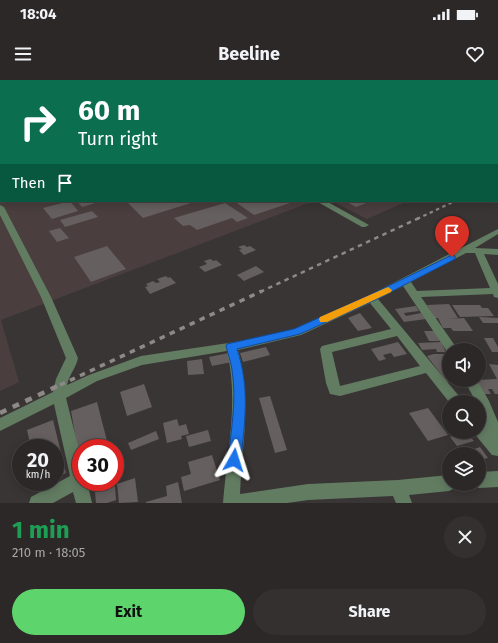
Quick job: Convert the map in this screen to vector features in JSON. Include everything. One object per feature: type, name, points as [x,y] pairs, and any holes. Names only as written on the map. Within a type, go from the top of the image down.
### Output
[{"type":"street","points":[[322,202],[365,225]]},
{"type":"street","points":[[0,207],[46,297],[72,358],[72,363],[62,379],[59,395],[72,450]]},
{"type":"street","points":[[0,425],[94,378],[141,361],[231,346],[297,332],[372,298],[465,250],[498,231]]},
{"type":"street","points":[[465,250],[498,252]]},
{"type":"street","points":[[414,294],[497,293],[479,252]]},
{"type":"street","points":[[405,281],[447,343]]},
{"type":"street","points":[[372,298],[451,395]]},
{"type":"street","points":[[400,331],[326,349],[332,383],[335,390],[340,391],[429,368]]},
{"type":"street","points":[[231,346],[238,369],[240,404],[232,475],[232,503],[279,500],[334,490],[398,488],[442,484]]},
{"type":"street","points":[[474,387],[492,421],[497,450]]},
{"type":"street","points":[[486,437],[497,450]]},
{"type":"street","points":[[486,480],[498,479]]},
{"type":"street","points":[[37,503],[72,484]]},
{"type":"street","points":[[398,488],[404,503]]},
{"type":"street","points":[[81,491],[84,503]]},
{"type":"shaded area","points":[[0,202],[311,202],[1,320],[19,382],[0,391]]},
{"type":"shaded area","points":[[334,202],[406,202],[367,219]]},
{"type":"building","points":[[71,202],[78,211],[52,219],[43,208]]},
{"type":"building","points":[[78,202],[99,202],[82,207]]},
{"type":"building","points":[[127,202],[194,202],[143,218]]},
{"type":"building","points":[[235,202],[290,203],[254,215]]},
{"type":"building","points":[[347,202],[369,202],[356,207]]},
{"type":"building","points":[[225,203],[248,218],[237,222],[232,218],[197,230],[190,225],[183,226],[174,218]]},
{"type":"building","points":[[92,211],[98,217],[65,227],[60,220]]},
{"type":"building","points":[[60,228],[69,238],[57,242],[49,231]]},
{"type":"building","points":[[244,245],[247,247],[250,246],[256,250],[244,255],[239,250],[242,249],[238,247]]},
{"type":"building","points":[[107,246],[126,269],[91,282],[74,257]]},
{"type":"building","points":[[210,259],[214,261],[216,260],[222,265],[205,272],[199,267],[207,264],[204,261]]},
{"type":"building","points":[[256,266],[264,272],[244,281],[237,275]]},
{"type":"building","points":[[166,276],[168,278],[170,277],[176,283],[150,294],[145,287],[148,286],[146,284],[153,281],[156,283],[160,282],[157,279]]},
{"type":"building","points":[[449,304],[458,318],[446,319],[464,318],[473,331],[453,331],[451,328],[443,328],[438,318],[435,318],[427,305]]},
{"type":"building","points":[[452,305],[480,305],[482,308],[488,308],[494,316],[460,317]]},
{"type":"building","points":[[416,306],[419,311],[404,313],[406,316],[421,313],[426,319],[404,322],[395,309]]},
{"type":"building","points":[[360,313],[372,328],[358,331],[348,318]]},
{"type":"building","points":[[479,317],[498,318],[498,323],[483,323]]},
{"type":"building","points":[[424,331],[434,331],[440,341],[429,341]]},
{"type":"building","points":[[484,338],[493,338],[498,347],[498,352],[492,352]]},
{"type":"building","points":[[398,342],[407,354],[394,357],[391,353],[383,355],[386,359],[379,361],[371,349]]},
{"type":"building","points":[[441,342],[442,352],[437,352],[436,349],[422,350],[418,343]]},
{"type":"building","points":[[266,347],[270,355],[243,362],[240,353]]},
{"type":"building","points":[[229,353],[232,362],[212,366],[209,357]]},
{"type":"building","points":[[442,354],[442,376],[427,356]]},
{"type":"building","points":[[202,359],[204,374],[188,375],[187,361]]},
{"type":"building","points":[[489,364],[498,365],[498,394],[495,394],[492,389],[488,389],[491,394],[484,394],[480,387],[486,387],[486,380],[497,379]]},
{"type":"building","points":[[144,384],[152,407],[127,416],[120,392]]},
{"type":"building","points":[[270,396],[287,450],[275,453],[259,398]]},
{"type":"building","points":[[97,402],[106,439],[76,439],[71,411]]},
{"type":"building","points":[[428,408],[442,427],[442,437],[428,441],[409,413]]},
{"type":"building","points":[[177,419],[179,426],[186,424],[189,434],[181,436],[182,439],[167,443],[163,423]]},
{"type":"building","points":[[53,420],[58,439],[29,439],[27,430]]},
{"type":"building","points":[[208,430],[211,441],[189,447],[186,436]]},
{"type":"building","points":[[156,431],[159,439],[131,450],[128,443]]},
{"type":"building","points":[[452,439],[472,439],[474,441],[457,446]]},
{"type":"building","points":[[212,455],[220,480],[184,491],[181,477],[191,474],[188,462]]},
{"type":"building","points":[[135,478],[138,502],[119,503],[118,491],[124,491],[124,482]]},
{"type":"building","points":[[178,482],[182,503],[146,503],[167,496],[166,486]]},
{"type":"building","points":[[115,491],[116,500],[107,503],[96,503],[95,492]]},
{"type":"railway","points":[[417,219],[453,202]]},
{"type":"railway","points":[[260,292],[419,218]]},
{"type":"railway","points":[[60,385],[262,291]]},
{"type":"railway","points":[[0,413],[62,384]]},
{"type":"slow traffic","points":[[323,319],[388,290]]},
{"type":"route","points":[[234,460],[240,404],[240,387],[238,369],[231,346],[242,345],[297,332],[309,325],[372,298],[452,257]]}]
